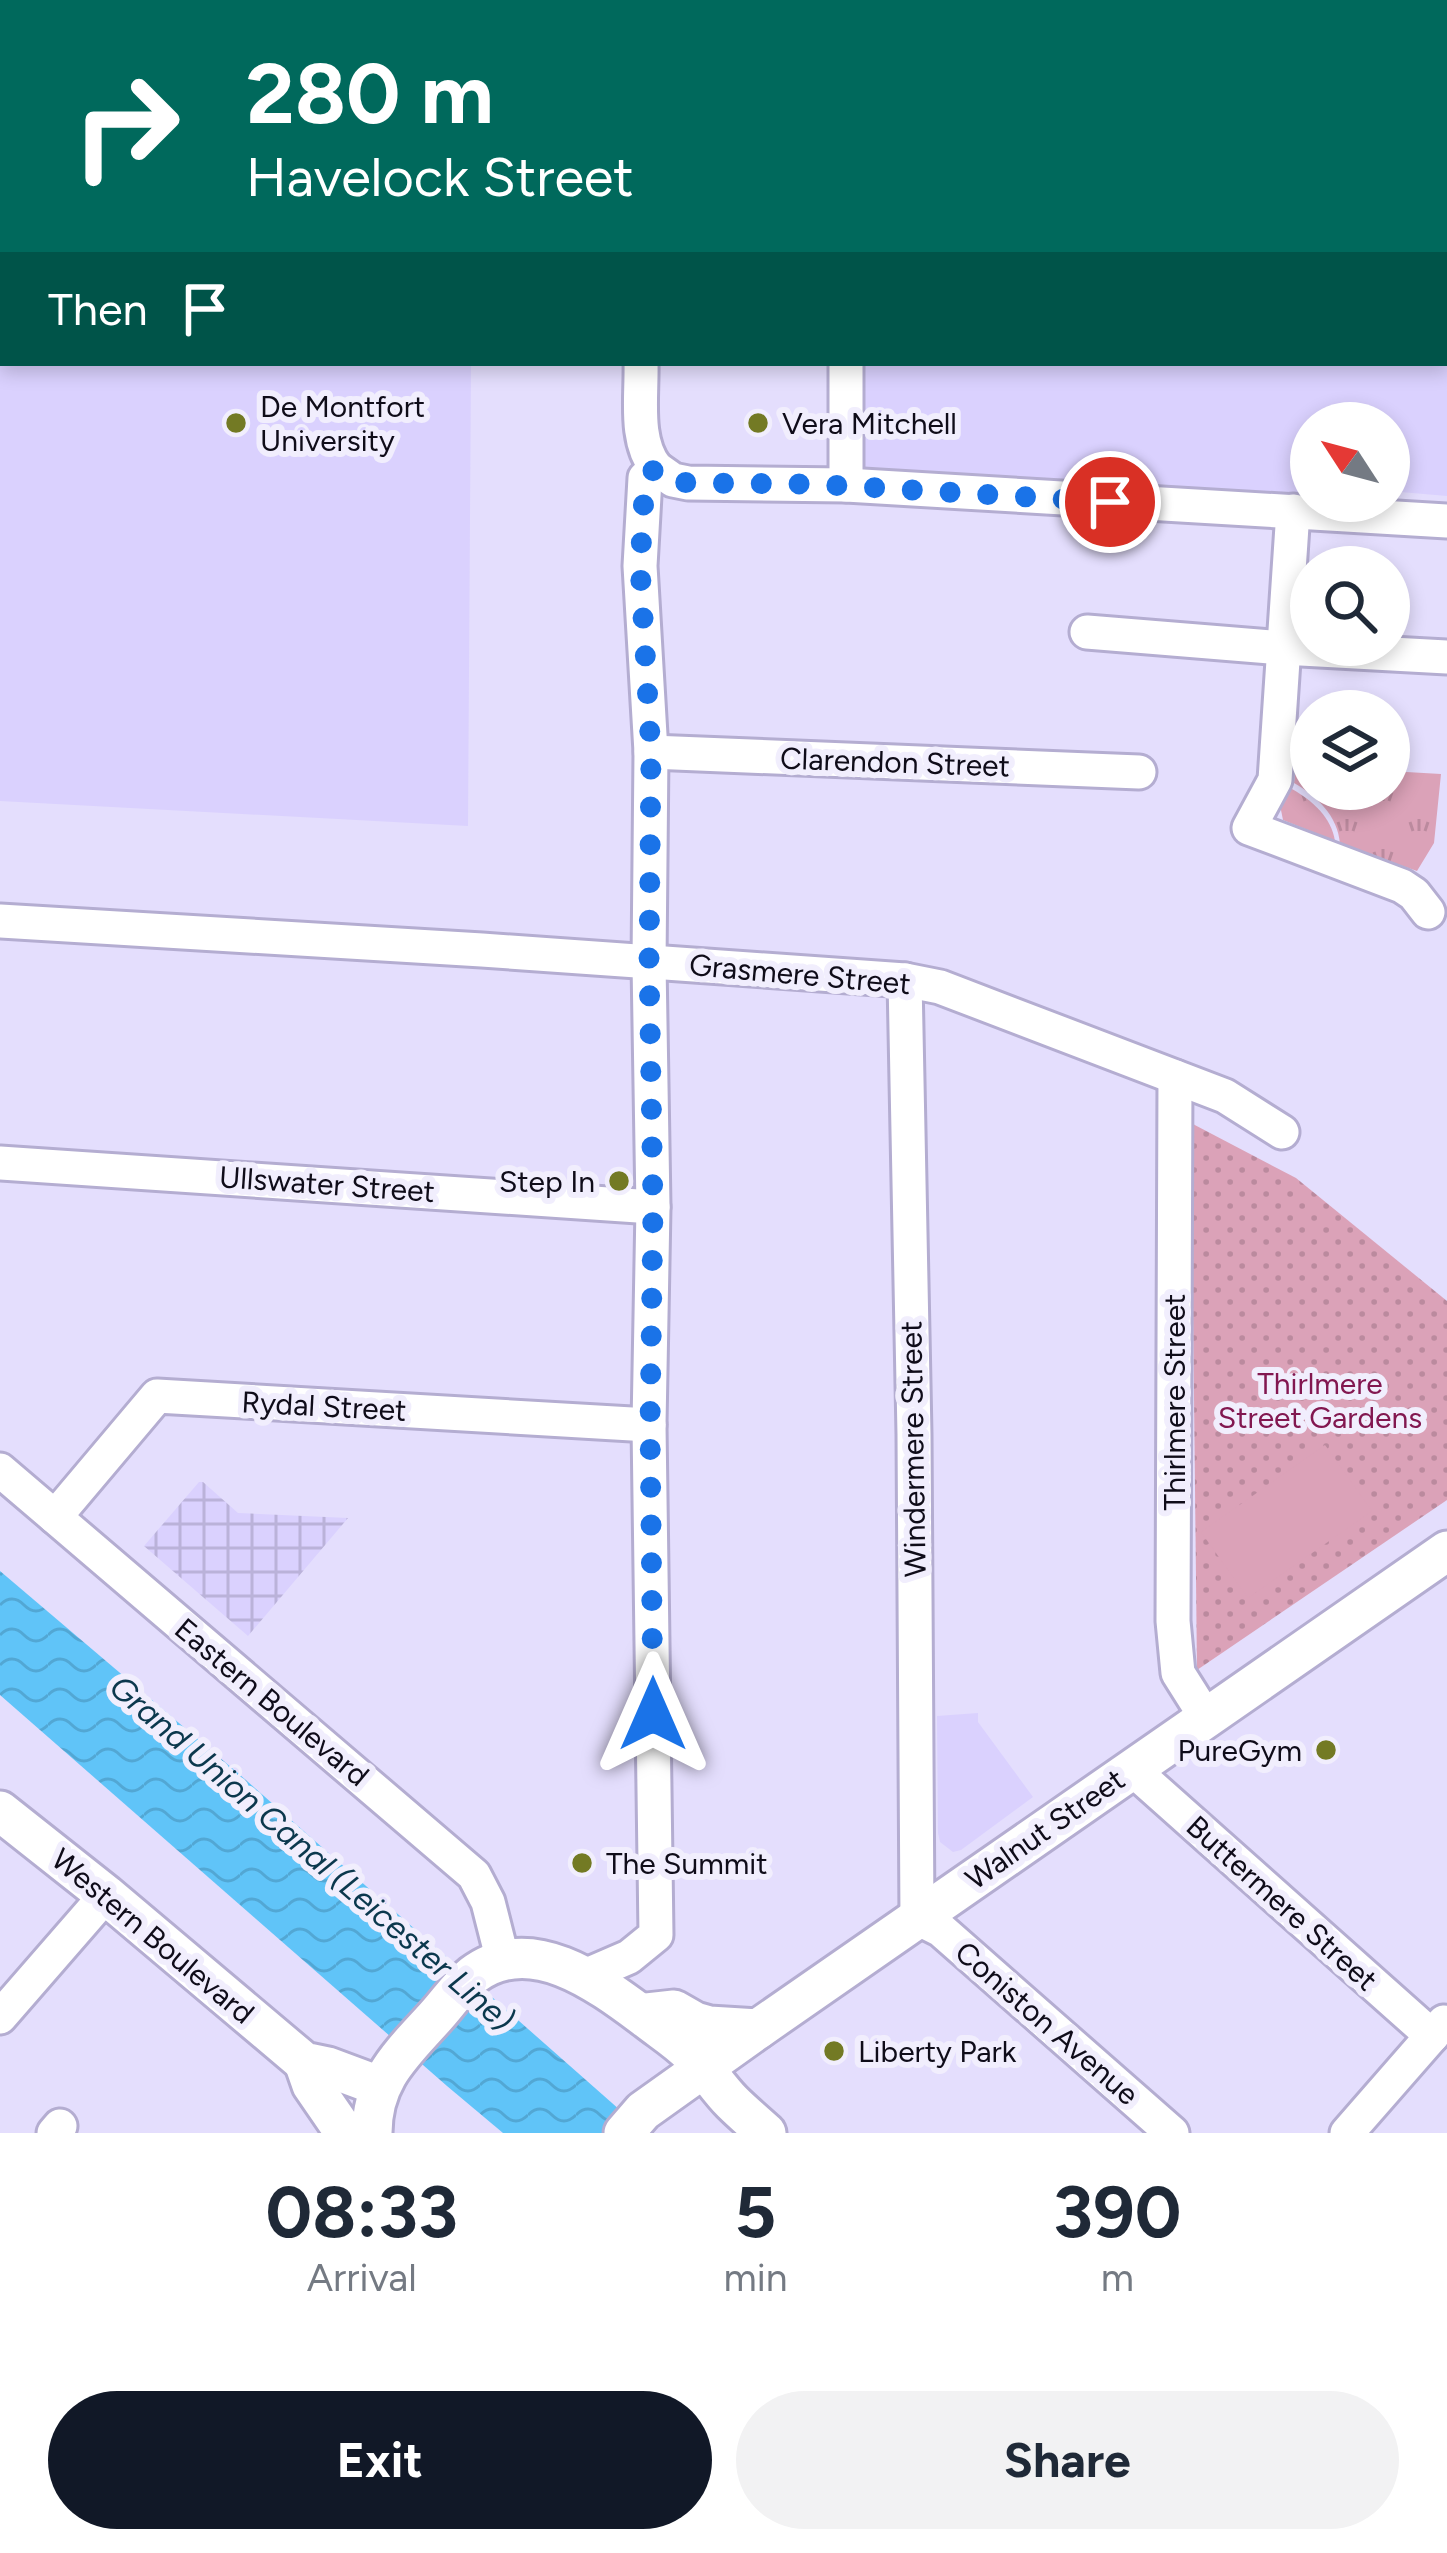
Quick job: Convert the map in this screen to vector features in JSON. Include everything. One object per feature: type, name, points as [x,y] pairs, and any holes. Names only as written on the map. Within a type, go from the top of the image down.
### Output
[{"type":"street","points":[[641,366],[646,455],[673,480],[846,485],[1290,511]]},
{"type":"street","points":[[846,366],[846,485]]},
{"type":"street","points":[[584,1976],[628,1957],[656,1935],[650,1425],[651,752],[640,566],[645,478],[656,468]]},
{"type":"street","points":[[1410,519],[1447,521]]},
{"type":"street","points":[[1292,522],[1275,780],[1249,828],[1402,886],[1414,893],[1427,912]]},
{"type":"street","points":[[1087,632],[1447,657]]},
{"type":"street","name":"Clarendon Street","points":[[651,752],[1139,772]]},
{"type":"street","name":"Grasmere Street","points":[[0,921],[905,980],[940,987],[1226,1096],[1282,1132]]},
{"type":"street","name":"Windermere Street","points":[[905,980],[917,1918]]},
{"type":"street","name":"Thirlmere Street","points":[[1175,1077],[1173,1621],[1178,1673],[1207,1718]]},
{"type":"street","name":"Ullswater Street","points":[[0,1163],[653,1207]]},
{"type":"street","name":"Rydal Street","points":[[56,1517],[157,1396],[650,1425]]},
{"type":"street","name":"Eastern Boulevard","points":[[0,1470],[474,1874],[488,1902],[488,1968]]},
{"type":"street","name":"Walnut Street","points":[[634,2121],[758,2029],[1447,1551]]},
{"type":"street","name":"Buttermere Street","points":[[1132,1769],[1439,2027]]},
{"type":"street","name":"Western Boulevard","points":[[0,1811],[304,2062],[387,2073]]},
{"type":"street","points":[[0,2017],[106,1895]]},
{"type":"street","name":"Coniston Avenue","points":[[917,1918],[941,1930],[1172,2133]]},
{"type":"street","points":[[372,2133],[372,2110],[387,2073],[488,1968],[529,1959],[549,1961],[584,1976],[640,2014],[691,2053],[731,2102],[766,2133]]},
{"type":"street","points":[[640,2014],[674,2011],[709,2026],[758,2029]]},
{"type":"street","points":[[634,2121],[651,2077],[650,2048],[640,2014]]},
{"type":"street","points":[[1347,2133],[1439,2027]]},
{"type":"street","name":"Western Boulevard","points":[[304,2062],[312,2085],[345,2133]]},
{"type":"shaded area","name":"De Montfort University","points":[[0,366],[471,366],[468,826],[0,801]]},
{"type":"shaded area","points":[[860,366],[1447,366],[1447,496],[1410,493],[1410,402],[1290,402],[1290,500],[862,478]]},
{"type":"shaded area","points":[[199,1482],[238,1513],[348,1518],[248,1636],[144,1546]]},
{"type":"shaded area","points":[[978,1713],[978,1722],[1033,1797],[953,1852],[940,1842],[938,1833],[937,1716]]},
{"type":"green space","points":[[1410,772],[1441,774],[1434,843],[1417,871],[1340,844],[1326,810],[1410,810]]},
{"type":"green space","points":[[1290,792],[1290,810],[1320,810],[1335,841],[1283,820],[1280,805]]},
{"type":"green space","name":"Thirlmere Street Gardens","points":[[1191,1123],[1296,1178],[1447,1301],[1447,1500],[1197,1670]]},
{"type":"green space","points":[[1325,1445],[1372,1511],[1248,1598],[1201,1532]]},
{"type":"water","name":"Grand Union Canal (Leicester Line)","points":[[0,1571],[239,1774],[646,2133],[503,2133],[447,2086],[0,1695]]},
{"type":"place","name":"De Montfort University","points":[[236,423]]},
{"type":"place","name":"Vera Mitchell","points":[[758,423]]},
{"type":"place","name":"Step In","points":[[619,1181]]},
{"type":"place","name":"PureGym","points":[[1326,1750]]},
{"type":"place","name":"The Summit","points":[[582,1863]]},
{"type":"place","name":"Liberty Park","points":[[834,2051]]},
{"type":"route","points":[[653,1714],[651,752],[640,566],[645,478],[656,468],[673,480],[688,483],[814,484],[1110,502]]}]
